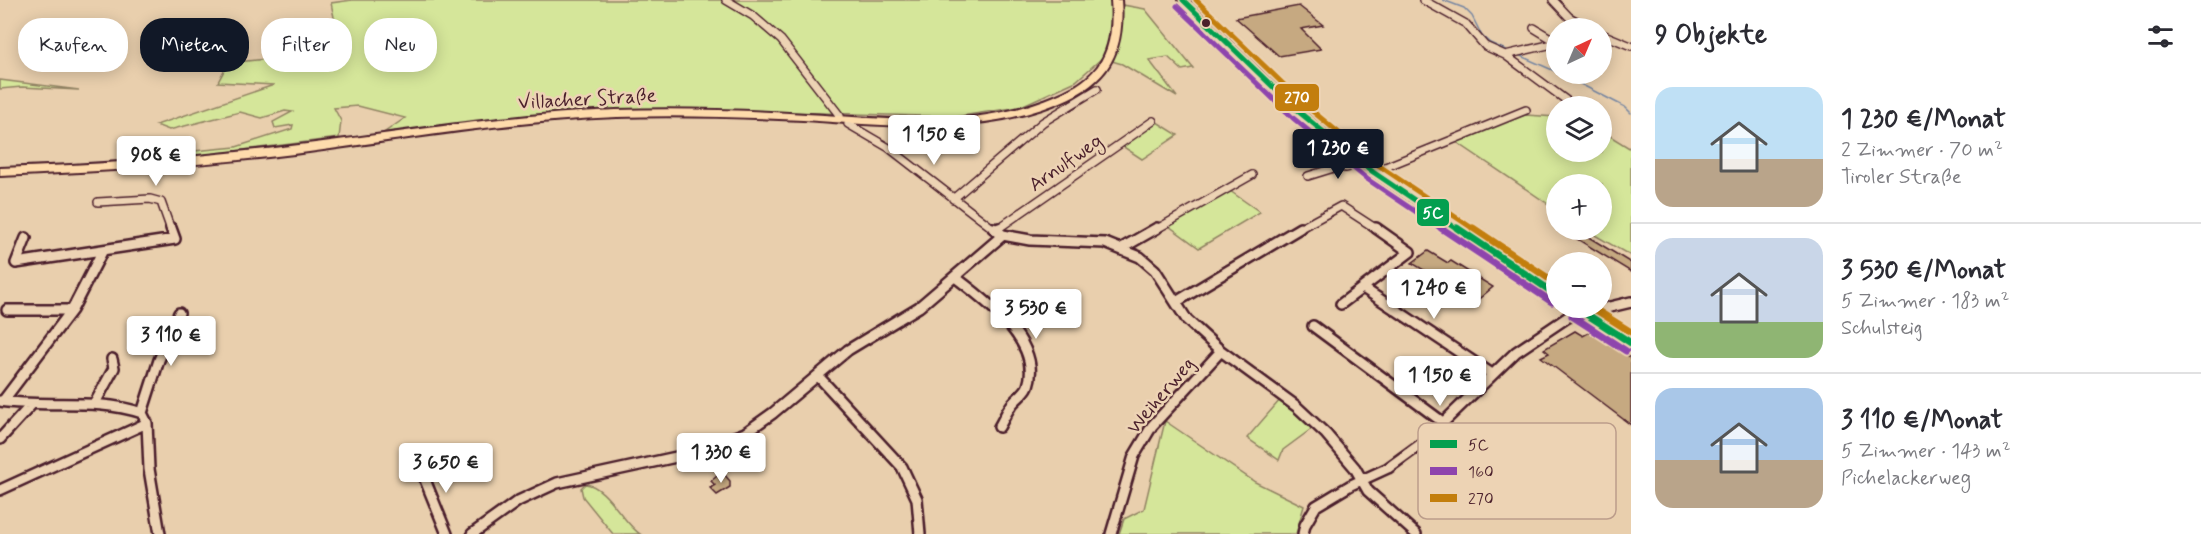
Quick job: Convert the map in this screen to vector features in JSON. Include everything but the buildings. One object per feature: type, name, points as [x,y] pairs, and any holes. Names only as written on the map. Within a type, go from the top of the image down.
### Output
[{"type":"main road","points":[[1183,0],[1299,112],[1367,168],[1546,288]]},
{"type":"main road","name":"Villacher Straße","points":[[0,172],[103,168],[211,159],[589,115],[724,114],[926,123],[991,118],[1053,101],[1077,89],[1097,74],[1116,46],[1119,24],[1116,5]]},
{"type":"main road","points":[[1593,318],[1631,343]]},
{"type":"street","points":[[726,0],[759,21],[782,40],[840,116]]},
{"type":"street","points":[[1423,0],[1466,24],[1485,46],[1510,54],[1561,96]]},
{"type":"street","points":[[1430,3],[1440,0]]},
{"type":"street","points":[[1553,0],[1571,18]]},
{"type":"street","points":[[1534,28],[1546,36]]},
{"type":"street","points":[[1612,38],[1631,46]]},
{"type":"street","points":[[1510,54],[1546,46]]},
{"type":"street","points":[[953,199],[1043,122],[1097,89]]},
{"type":"street","points":[[1308,176],[1337,167],[1367,168],[1526,110]]},
{"type":"street","name":"Arnulfweg","points":[[472,534],[484,529],[529,496],[568,480],[684,455],[728,442],[770,416],[841,355],[906,315],[955,277],[1000,232],[1153,121]]},
{"type":"street","points":[[848,124],[889,148],[953,199],[1000,232],[1030,240],[1105,243],[1140,257],[1155,270],[1187,320],[1221,351],[1296,406],[1326,434],[1362,479],[1368,491],[1416,534]]},
{"type":"street","points":[[1122,248],[1252,175]]},
{"type":"street","points":[[26,238],[16,263],[175,239],[161,202],[150,199],[98,202]]},
{"type":"street","points":[[1176,302],[1334,207],[1341,206],[1410,252],[1341,304]]},
{"type":"street","points":[[2,401],[72,310],[103,250]]},
{"type":"street","points":[[955,277],[988,301],[1009,326],[1023,343],[1032,370],[1027,388],[1013,404],[999,427]]},
{"type":"street","points":[[1362,288],[1492,374]]},
{"type":"street","points":[[1612,305],[1631,302]]},
{"type":"street","points":[[8,310],[72,310]]},
{"type":"street","points":[[160,534],[149,476],[144,418],[159,360],[179,313]]},
{"type":"street","points":[[1313,326],[1444,423],[1516,352],[1567,318]]},
{"type":"street","name":"Weiherweg","points":[[1111,534],[1134,456],[1152,426],[1221,351]]},
{"type":"street","points":[[95,403],[114,368],[112,359]]},
{"type":"street","points":[[818,376],[902,467],[913,484],[919,500],[920,534]]},
{"type":"street","points":[[2,401],[32,404],[123,405],[144,418]]},
{"type":"street","points":[[0,438],[32,404]]},
{"type":"street","points":[[0,490],[144,418]]},
{"type":"street","points":[[1303,534],[1305,525],[1316,506],[1362,479],[1388,468],[1418,446]]},
{"type":"street","points":[[419,465],[447,534]]},
{"type":"green space","points":[[352,0],[1111,0],[1112,3],[1145,9],[1193,68],[1182,70],[1168,57],[1149,60],[1177,97],[1122,64],[1102,58],[1076,81],[1019,107],[955,117],[684,109],[621,111],[385,132],[405,118],[358,106],[334,108],[341,121],[339,138],[179,158],[183,152],[236,147],[292,129],[293,125],[275,128],[273,122],[292,112],[285,111],[262,118],[240,112],[169,130],[156,125],[274,85],[218,82],[223,72],[249,72],[249,61],[261,60],[261,72],[352,72],[352,18],[334,18],[331,3]]},
{"type":"green space","points":[[0,80],[79,90],[22,87],[0,89]]},
{"type":"green space","points":[[1525,115],[1546,116],[1546,162],[1612,162],[1612,137],[1631,149],[1631,256],[1603,240],[1612,240],[1612,174],[1546,174],[1546,203],[1452,139]]},
{"type":"green space","points":[[1157,122],[1178,135],[1142,159],[1122,146]]},
{"type":"green space","points":[[1230,191],[1260,212],[1199,248],[1169,226]]},
{"type":"green space","points":[[1280,400],[1314,427],[1283,450],[1279,460],[1247,438]]},
{"type":"green space","points":[[1165,421],[1255,482],[1304,506],[1296,534],[1119,534],[1124,519],[1144,509]]},
{"type":"green space","points":[[585,484],[593,486],[607,497],[640,534],[613,534],[583,497],[581,488]]},
{"type":"waterway","points":[[1443,0],[1464,8],[1472,16],[1482,36],[1490,43],[1508,51]]},
{"type":"waterway","points":[[1516,54],[1546,67]]},
{"type":"waterway","points":[[1580,84],[1625,107],[1631,113]]},
{"type":"transit line","name":"5C","points":[[1183,0],[1299,112],[1373,172],[1546,288]]},
{"type":"transit line","name":"270","points":[[1196,0],[1305,105],[1378,165],[1546,277]]},
{"type":"transit line","name":"160","points":[[1177,6],[1293,118],[1367,179],[1546,298]]},
{"type":"transit line","name":"160","points":[[1575,318],[1626,351]]},
{"type":"transit line","name":"5C","points":[[1592,318],[1631,343]]},
{"type":"transit line","name":"270","points":[[1609,318],[1631,332]]}]
